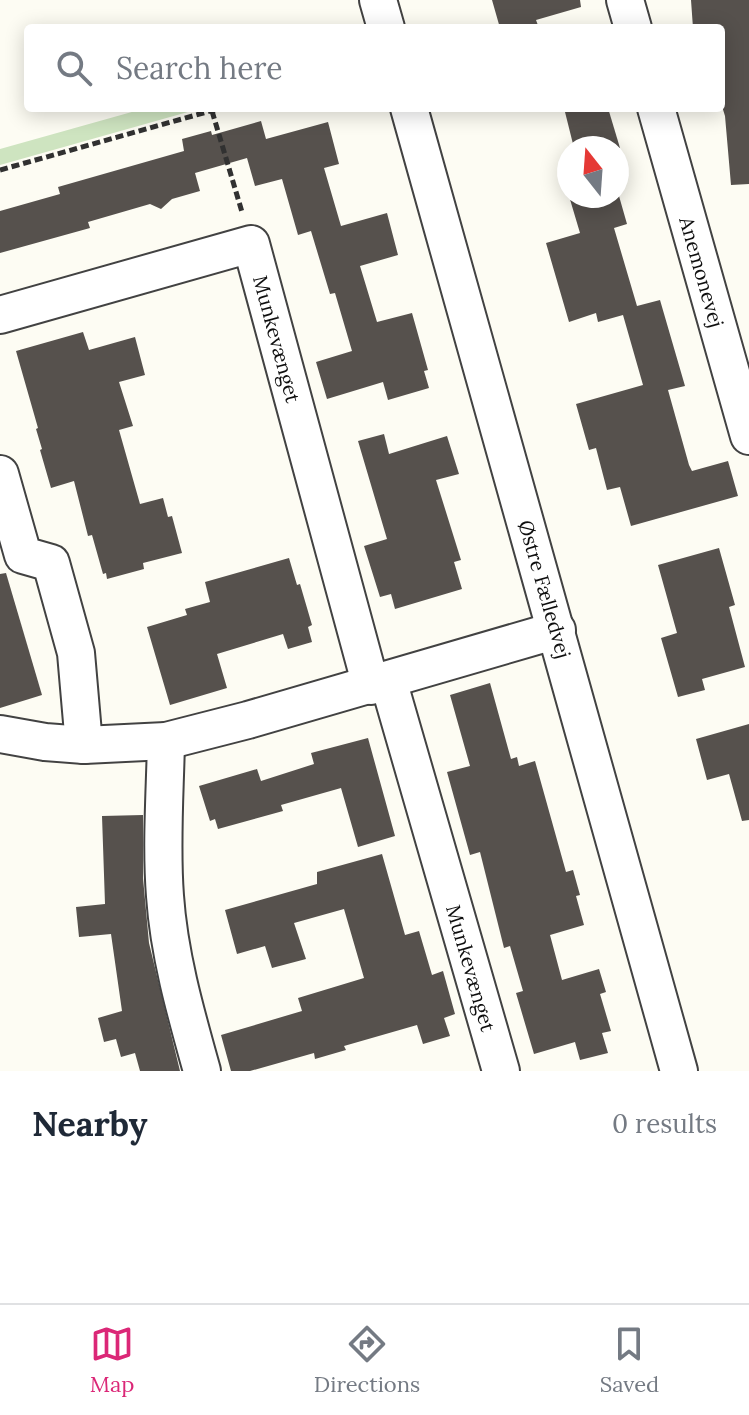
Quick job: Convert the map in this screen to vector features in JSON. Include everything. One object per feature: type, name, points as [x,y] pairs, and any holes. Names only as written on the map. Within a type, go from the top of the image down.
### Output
[{"type":"street","points":[[378,0],[385,24]]},
{"type":"street","points":[[625,0],[632,24]]},
{"type":"street","name":"Østre Fælledvej","points":[[410,112],[679,1071]]},
{"type":"street","name":"Anemonevej","points":[[657,112],[749,436]]},
{"type":"street","points":[[0,315],[251,244]]},
{"type":"street","name":"Munkevænget","points":[[251,244],[379,683],[501,1071]]},
{"type":"street","points":[[0,474],[23,555],[51,563],[76,653],[84,745]]},
{"type":"street","points":[[0,734],[84,745],[166,741],[557,630]]},
{"type":"street","points":[[166,741],[166,907],[178,977],[202,1071]]},
{"type":"path","points":[[0,170],[205,112]]},
{"type":"path","points":[[213,112],[251,244]]},
{"type":"green space","points":[[132,112],[188,112],[0,165],[0,149]]},
{"type":"building","points":[[492,0],[580,0],[581,7],[536,20],[538,24],[499,24]]},
{"type":"building","points":[[691,0],[749,0],[749,184],[731,185],[724,112],[725,24],[693,24]]},
{"type":"building","points":[[565,112],[609,112],[616,136],[571,136]]},
{"type":"building","points":[[261,121],[266,139],[328,122],[339,164],[324,168],[341,226],[387,213],[398,255],[360,266],[377,322],[412,313],[428,370],[424,371],[429,388],[388,400],[383,382],[327,399],[316,362],[352,351],[335,293],[330,294],[311,231],[298,235],[282,179],[255,186],[247,158],[195,173],[200,191],[172,199],[161,209],[150,204],[88,222],[90,228],[0,253],[0,211],[60,194],[58,187],[184,151],[182,139],[211,131],[212,135]]},
{"type":"building","points":[[573,208],[622,208],[627,224],[614,228],[637,306],[660,300],[685,386],[668,390],[689,465],[692,471],[728,461],[738,496],[631,526],[620,487],[607,490],[596,448],[589,450],[576,404],[643,385],[623,315],[598,322],[596,313],[569,322],[546,243],[580,233]]},
{"type":"building","points":[[83,332],[89,350],[135,337],[145,375],[119,382],[133,426],[119,430],[140,504],[163,498],[168,517],[172,516],[182,553],[143,563],[144,569],[107,579],[92,535],[88,536],[74,481],[51,488],[16,351]]},
{"type":"building","points":[[384,434],[389,454],[447,436],[459,474],[436,480],[461,560],[454,562],[462,589],[395,609],[391,594],[380,597],[364,546],[387,539],[358,441]]},
{"type":"building","points":[[719,548],[735,605],[729,607],[745,667],[702,679],[705,690],[678,697],[661,638],[677,633],[658,565]]},
{"type":"building","points":[[289,558],[312,625],[308,627],[312,642],[288,649],[283,634],[217,654],[227,688],[170,705],[147,627],[187,615],[185,609],[210,602],[205,582]]},
{"type":"building","points":[[6,573],[42,695],[0,708],[0,574]]},
{"type":"building","points":[[490,683],[511,759],[517,757],[519,766],[535,761],[566,872],[573,870],[584,925],[550,935],[562,980],[599,969],[606,992],[600,994],[611,1031],[602,1033],[608,1053],[580,1060],[575,1042],[534,1054],[516,993],[523,991],[510,946],[504,948],[480,852],[470,855],[447,772],[470,766],[450,695]]},
{"type":"building","points":[[749,724],[749,820],[742,821],[729,774],[707,780],[696,739]]},
{"type":"building","points":[[368,738],[395,836],[358,847],[341,788],[281,805],[283,811],[218,829],[215,819],[210,821],[199,786],[257,769],[261,781],[314,764],[311,753]]},
{"type":"building","points":[[143,815],[143,878],[149,943],[180,1071],[140,1071],[135,1053],[121,1057],[116,1039],[104,1042],[98,1018],[122,1011],[111,934],[79,937],[76,907],[105,904],[102,816]]},
{"type":"building","points":[[382,854],[405,935],[419,931],[432,975],[443,971],[455,1014],[444,1018],[450,1036],[423,1044],[417,1025],[344,1046],[346,1050],[315,1059],[314,1053],[250,1071],[231,1071],[221,1035],[302,1011],[298,998],[364,978],[344,909],[294,923],[306,959],[272,968],[265,946],[237,954],[225,910],[317,884],[317,872]]}]
